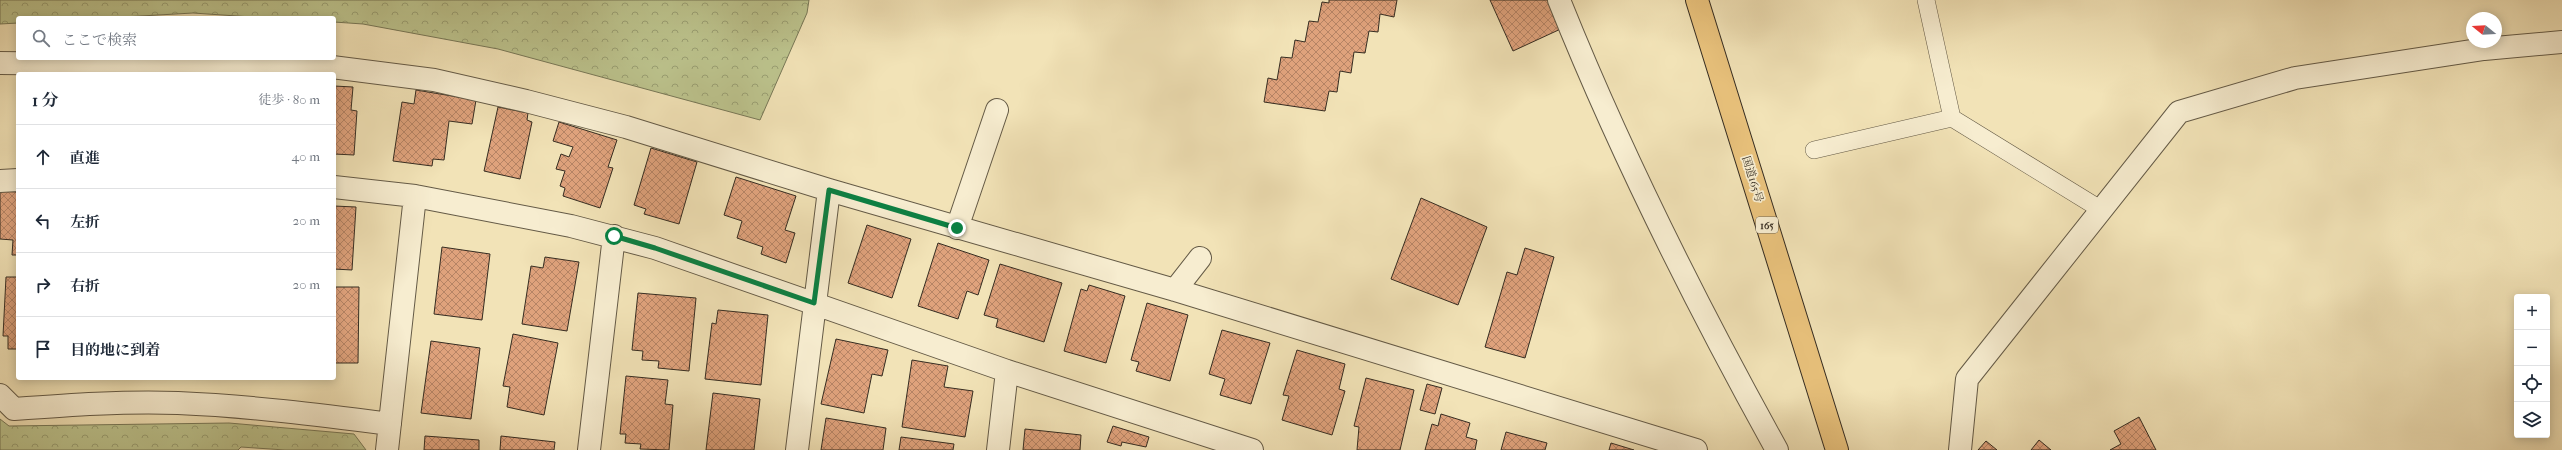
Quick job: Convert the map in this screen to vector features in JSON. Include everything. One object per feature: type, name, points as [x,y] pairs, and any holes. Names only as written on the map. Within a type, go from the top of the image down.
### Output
[{"type":"highway","name":"国道165号","points":[[1697,0],[1837,450]]},
{"type":"street","points":[[1559,0],[1581,54],[1648,201],[1722,352],[1777,450]]},
{"type":"street","points":[[1960,450],[1967,379],[2179,112],[2295,78],[2484,49],[2562,42]]},
{"type":"street","points":[[0,63],[332,66],[434,80],[526,101],[626,127],[829,190],[1175,290],[1696,450]]},
{"type":"street","points":[[957,228],[997,110]]},
{"type":"street","points":[[0,181],[16,180]]},
{"type":"street","points":[[336,187],[414,196],[614,236],[655,248],[814,303],[1205,443],[1252,450]]},
{"type":"street","points":[[796,450],[829,190]]},
{"type":"street","points":[[387,450],[414,196]]},
{"type":"street","points":[[589,450],[614,236]]},
{"type":"street","points":[[1175,290],[1200,258]]},
{"type":"street","points":[[998,450],[1007,371]]},
{"type":"street","points":[[0,395],[14,409],[110,403],[178,403],[300,412],[390,424]]},
{"type":"lane","points":[[1926,0],[1952,118]]},
{"type":"lane","points":[[1814,150],[1952,118],[2100,210]]},
{"type":"green space","points":[[0,0],[809,0],[807,13],[760,120],[498,49],[363,24],[336,22],[336,16],[237,16],[193,13],[141,16],[16,16],[16,23],[0,24]]},
{"type":"green space","points":[[0,419],[9,426],[229,423],[354,434],[366,450],[285,450],[241,447],[238,450],[0,450]]},
{"type":"building","points":[[1329,0],[1397,0],[1394,17],[1380,14],[1378,32],[1369,31],[1365,53],[1354,52],[1351,73],[1340,71],[1337,92],[1329,91],[1325,111],[1264,102],[1268,78],[1277,80],[1281,57],[1292,58],[1295,40],[1305,42],[1309,21],[1318,22],[1322,2],[1329,3]]},
{"type":"building","points":[[1490,0],[1552,0],[1565,27],[1513,51]]},
{"type":"building","points":[[336,86],[353,87],[351,110],[357,111],[354,155],[336,154]]},
{"type":"building","points":[[416,90],[476,100],[472,124],[449,121],[444,160],[433,159],[432,166],[393,161],[402,102],[414,104]]},
{"type":"building","points":[[498,107],[528,113],[527,120],[532,122],[520,179],[484,171]]},
{"type":"building","points":[[559,122],[617,140],[608,167],[613,168],[600,208],[563,196],[565,188],[560,186],[565,171],[556,169],[561,154],[569,157],[573,147],[553,141]]},
{"type":"building","points":[[651,148],[697,162],[679,224],[644,214],[646,209],[634,205]]},
{"type":"building","points":[[736,177],[796,196],[785,230],[795,233],[786,263],[761,254],[763,247],[737,238],[742,221],[724,215]]},
{"type":"building","points":[[0,191],[16,192],[16,255],[12,255],[13,240],[0,239]]},
{"type":"building","points":[[1421,198],[1487,227],[1458,305],[1391,279]]},
{"type":"building","points":[[336,206],[356,207],[352,270],[336,269]]},
{"type":"building","points":[[867,225],[911,239],[892,298],[848,283]]},
{"type":"building","points":[[938,243],[989,260],[978,295],[967,291],[958,319],[918,306]]},
{"type":"building","points":[[442,247],[490,254],[482,320],[434,314]]},
{"type":"building","points":[[1525,248],[1554,257],[1525,358],[1485,347],[1507,272],[1517,275]]},
{"type":"building","points":[[545,257],[579,262],[567,331],[522,324],[531,266],[543,268]]},
{"type":"building","points":[[1000,264],[1062,283],[1044,342],[996,327],[998,319],[984,315]]},
{"type":"building","points":[[6,277],[16,277],[16,349],[8,349],[8,336],[3,336]]},
{"type":"building","points":[[1089,285],[1125,296],[1106,363],[1064,351],[1081,289],[1087,291]]},
{"type":"building","points":[[336,287],[359,287],[358,363],[336,363]]},
{"type":"building","points":[[638,293],[696,298],[689,371],[658,368],[659,361],[642,360],[643,351],[632,350]]},
{"type":"building","points":[[1147,303],[1188,315],[1170,381],[1136,371],[1139,362],[1131,360]]},
{"type":"building","points":[[718,310],[768,315],[761,385],[705,379],[712,323],[716,324]]},
{"type":"building","points":[[1222,330],[1270,343],[1251,404],[1220,395],[1225,379],[1209,374]]},
{"type":"building","points":[[513,334],[558,343],[544,415],[507,407],[510,387],[503,386]]},
{"type":"building","points":[[836,339],[888,350],[882,376],[872,374],[864,413],[821,404]]},
{"type":"building","points":[[431,341],[480,348],[471,419],[421,413]]},
{"type":"building","points":[[1297,350],[1345,364],[1339,389],[1345,391],[1332,435],[1282,420],[1289,396],[1283,395]]},
{"type":"building","points":[[912,360],[948,366],[944,387],[973,391],[965,437],[902,427]]},
{"type":"building","points":[[626,376],[668,380],[665,404],[673,405],[669,450],[640,449],[641,444],[625,443],[626,434],[620,434]]},
{"type":"building","points":[[1366,378],[1414,390],[1400,450],[1357,450],[1359,427],[1354,426]]},
{"type":"building","points":[[1427,384],[1442,388],[1435,414],[1420,410]]},
{"type":"building","points":[[713,393],[760,399],[754,450],[706,450]]},
{"type":"building","points":[[1441,414],[1470,423],[1466,437],[1477,440],[1475,450],[1425,450],[1432,424],[1438,426]]},
{"type":"building","points":[[2139,417],[2156,450],[2110,450],[2121,444],[2114,431]]},
{"type":"building","points":[[826,418],[886,428],[883,450],[821,450]]},
{"type":"building","points":[[1113,426],[1149,437],[1146,447],[1122,442],[1121,446],[1107,442]]},
{"type":"building","points":[[1025,429],[1081,435],[1080,450],[1023,450]]},
{"type":"building","points":[[1506,432],[1547,443],[1545,450],[1501,450]]},
{"type":"building","points":[[425,436],[479,440],[479,450],[424,450]]},
{"type":"building","points":[[501,436],[555,442],[554,450],[500,450]]},
{"type":"building","points":[[901,437],[954,444],[953,450],[899,450]]},
{"type":"building","points":[[2039,440],[2051,450],[2031,450]]},
{"type":"building","points":[[1986,441],[1997,450],[1978,450]]},
{"type":"building","points":[[1611,443],[1634,450],[1609,450]]},
{"type":"route","points":[[614,236],[655,248],[814,303],[829,190],[957,228]]}]
